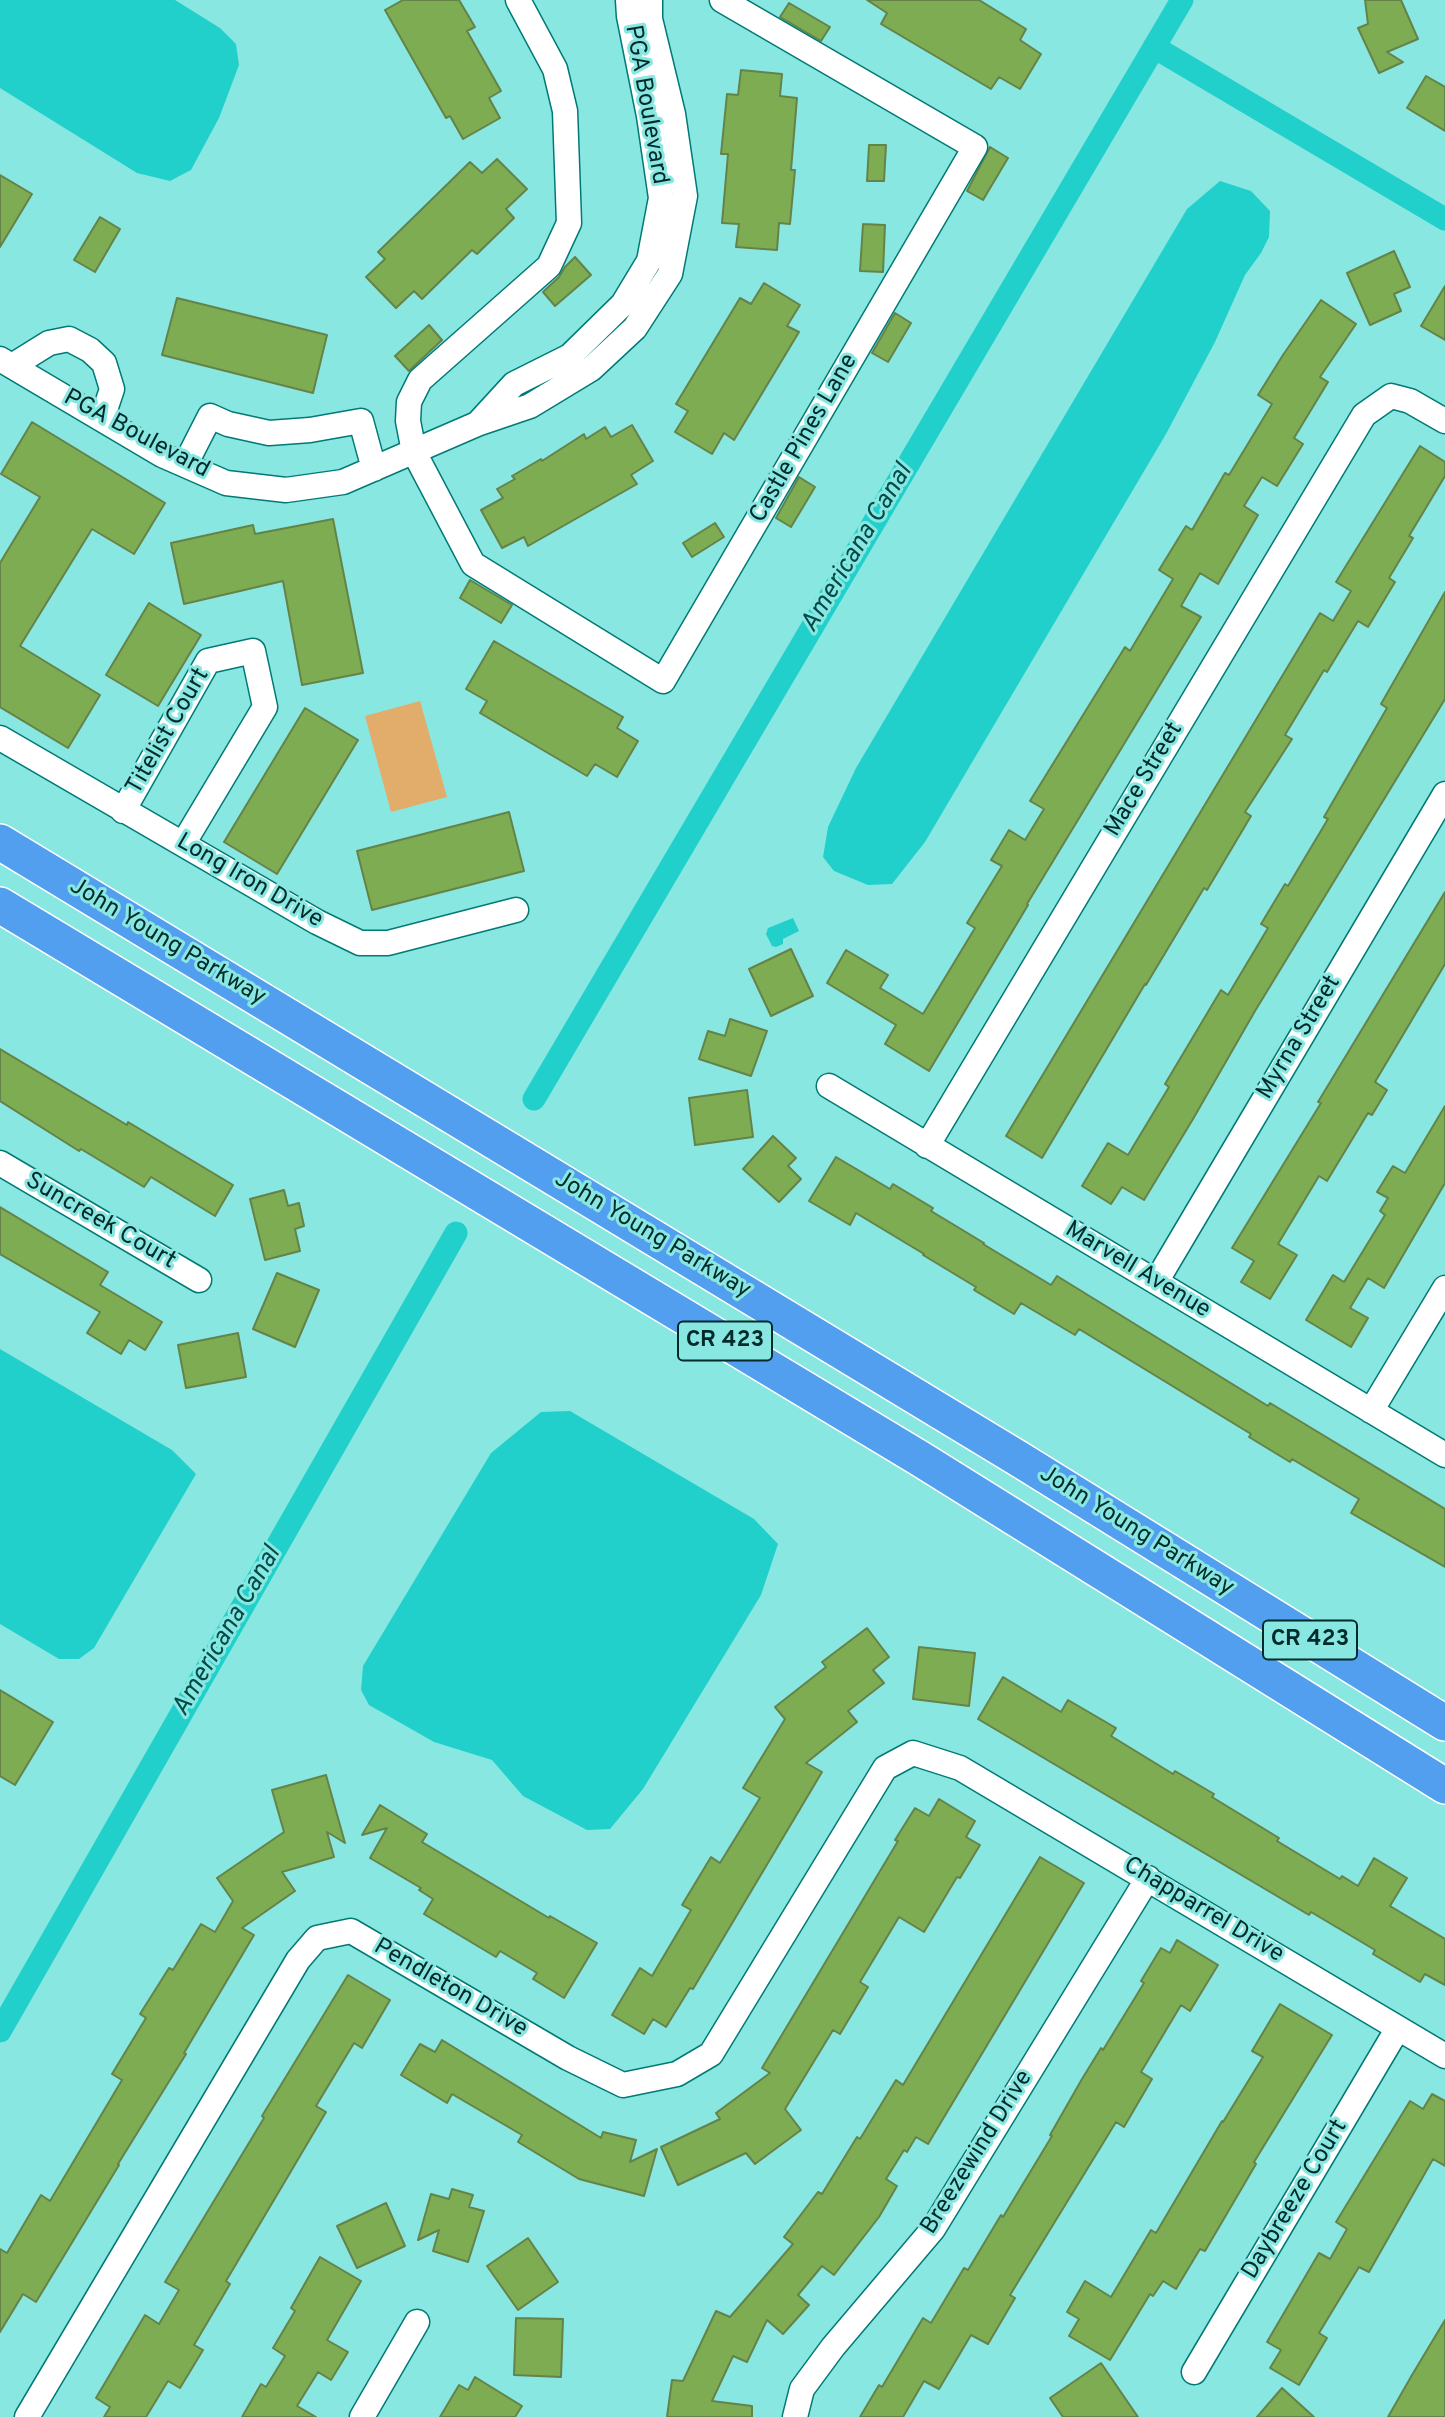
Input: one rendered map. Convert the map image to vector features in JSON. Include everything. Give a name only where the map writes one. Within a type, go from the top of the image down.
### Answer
[{"type":"highway","name":"John Young Parkway","points":[[0,842],[1019,1459],[1445,1723]]},
{"type":"highway","name":"CR 423","points":[[0,905],[919,1458],[1445,1786]]},
{"type":"highway","points":[[919,1458],[934,1451],[956,1448],[1019,1459]]},
{"type":"street","points":[[414,452],[408,421],[409,402],[420,380],[549,266],[569,223],[565,111],[555,69],[518,0]]},
{"type":"street","name":"PGA Boulevard","points":[[477,424],[514,384],[570,356],[623,304],[649,261],[661,198],[628,0]]},
{"type":"street","name":"PGA Boulevard","points":[[6,362],[162,455],[226,483],[286,490],[342,482],[477,424],[530,406],[591,369],[635,328],[670,274],[685,196],[673,114],[650,19],[650,0]]},
{"type":"street","name":"Castle Pines Lane","points":[[414,452],[473,564],[663,681],[975,147],[722,0]]},
{"type":"street","points":[[6,362],[49,342],[69,339],[90,350],[104,363],[112,389],[102,419]]},
{"type":"street","name":"Mace Street","points":[[927,1146],[1364,415],[1391,396],[1410,401],[1445,421]]},
{"type":"street","points":[[185,465],[210,416],[228,424],[269,433],[310,430],[361,421],[374,469]]},
{"type":"street","name":"Titelist Court","points":[[123,811],[208,661],[253,651],[265,707],[183,844]]},
{"type":"street","name":"Long Iron Drive","points":[[0,738],[317,922],[360,943],[388,943],[516,910]]},
{"type":"street","name":"Myrna Street","points":[[1156,1282],[1445,794]]},
{"type":"street","name":"Marvell Avenue","points":[[829,1086],[1445,1455]]},
{"type":"street","name":"Suncreek Court","points":[[0,1163],[199,1280]]},
{"type":"street","points":[[1371,1411],[1445,1288]]},
{"type":"street","name":"Pendleton Drive","points":[[27,2417],[298,1960],[317,1938],[351,1931],[568,2058],[623,2085],[677,2074],[711,2054],[885,1768],[913,1753],[960,1768]]},
{"type":"street","name":"Chapparrel Drive","points":[[960,1768],[1445,2056]]},
{"type":"street","name":"Breezewind Drive","points":[[795,2417],[802,2389],[833,2347],[933,2229],[1148,1878]]},
{"type":"street","name":"Daybreeze Court","points":[[1194,2372],[1398,2028]]},
{"type":"street","points":[[362,2417],[417,2322]]},
{"type":"shaded area","points":[[420,701],[447,797],[391,812],[365,716]]},
{"type":"water","points":[[0,0],[175,0],[220,28],[236,44],[239,65],[219,118],[191,170],[170,181],[137,173],[0,88]]},
{"type":"water","points":[[1220,181],[1251,191],[1270,211],[1269,237],[1245,275],[1215,342],[1166,434],[925,842],[892,884],[868,885],[834,871],[823,857],[828,827],[856,768],[1187,209]]},
{"type":"water","points":[[793,918],[799,931],[783,939],[783,944],[772,946],[766,934],[768,928]]},
{"type":"water","points":[[0,1349],[172,1450],[196,1474],[94,1648],[79,1659],[59,1659],[0,1624]]},
{"type":"water","points":[[570,1411],[754,1519],[778,1544],[761,1595],[643,1789],[610,1829],[587,1830],[523,1796],[492,1760],[434,1742],[369,1705],[361,1690],[363,1666],[491,1453],[541,1412]]},
{"type":"building","points":[[403,0],[459,0],[475,27],[467,31],[501,91],[489,98],[500,118],[463,139],[450,116],[446,118],[385,10]]},
{"type":"building","points":[[867,0],[979,0],[1026,29],[1020,40],[1041,54],[1020,89],[999,77],[991,89],[881,24],[887,13]]},
{"type":"building","points":[[1365,0],[1401,0],[1418,39],[1387,52],[1403,62],[1379,73],[1358,28],[1368,24]]},
{"type":"building","points":[[789,3],[830,27],[821,41],[780,17]]},
{"type":"building","points":[[741,70],[782,74],[780,96],[797,98],[790,224],[779,223],[777,250],[736,247],[739,224],[722,223],[728,154],[721,154],[727,94],[738,95]]},
{"type":"building","points":[[1426,76],[1445,87],[1445,131],[1407,108]]},
{"type":"building","points":[[869,145],[886,145],[884,181],[867,181]]},
{"type":"building","points":[[990,147],[1008,158],[983,200],[967,191]]},
{"type":"building","points":[[497,159],[527,189],[506,209],[514,218],[477,254],[472,250],[422,299],[414,291],[396,308],[366,277],[385,259],[378,252],[470,162],[482,173]]},
{"type":"building","points":[[0,175],[32,194],[0,247]]},
{"type":"building","points":[[100,217],[120,229],[95,272],[74,260]]},
{"type":"building","points":[[863,224],[885,225],[883,272],[860,271]]},
{"type":"building","points":[[1394,251],[1410,287],[1394,294],[1401,311],[1370,325],[1347,273]]},
{"type":"building","points":[[575,257],[591,275],[555,306],[543,292]]},
{"type":"building","points":[[764,283],[800,305],[787,326],[799,332],[734,440],[724,433],[712,454],[675,432],[688,411],[676,404],[740,298],[751,304]]},
{"type":"building","points":[[1445,286],[1445,340],[1421,326]]},
{"type":"building","points":[[177,298],[327,335],[313,393],[162,355]]},
{"type":"building","points":[[1321,300],[1356,324],[1320,377],[1328,382],[1294,438],[1303,444],[1277,486],[1262,477],[1244,506],[1258,515],[1218,584],[1200,573],[1181,606],[1201,617],[929,1071],[885,1044],[896,1025],[827,983],[846,950],[888,975],[880,988],[923,1014],[975,928],[967,923],[1002,866],[991,860],[1009,830],[1025,840],[1044,809],[1030,801],[1125,647],[1130,651],[1173,579],[1159,570],[1186,526],[1192,530],[1225,473],[1229,475],[1272,404],[1258,395]]},
{"type":"building","points":[[895,313],[911,323],[888,362],[872,353]]},
{"type":"building","points":[[429,325],[442,340],[409,371],[395,356]]},
{"type":"building","points":[[32,422],[165,503],[134,554],[92,529],[20,646],[100,695],[68,748],[0,707],[0,563],[40,497],[1,474]]},
{"type":"building","points":[[632,425],[653,461],[631,475],[637,484],[528,546],[524,537],[502,548],[481,510],[503,498],[497,489],[515,479],[512,476],[541,459],[542,461],[584,434],[586,439],[605,427],[611,437]]},
{"type":"building","points":[[1420,446],[1445,462],[1445,476],[1409,536],[1413,538],[1389,578],[1395,582],[1368,627],[1358,621],[1327,672],[1324,670],[1285,735],[1292,739],[1245,812],[1251,816],[1207,890],[1204,888],[1145,984],[1042,1158],[1006,1136],[1320,613],[1333,621],[1351,591],[1336,582]]},
{"type":"building","points":[[799,477],[815,487],[791,527],[776,518]]},
{"type":"building","points":[[333,519],[363,673],[302,685],[283,581],[184,604],[171,543],[253,525],[255,534]]},
{"type":"building","points":[[715,523],[724,537],[692,557],[683,543]]},
{"type":"building","points":[[470,580],[512,605],[501,623],[460,598]]},
{"type":"building","points":[[1445,592],[1445,699],[1255,1011],[1144,1200],[1122,1187],[1111,1204],[1082,1186],[1108,1143],[1128,1155],[1169,1087],[1165,1084],[1221,990],[1228,995],[1268,928],[1261,924],[1285,884],[1288,886],[1328,819],[1324,817],[1387,708],[1381,704]]},
{"type":"building","points":[[149,603],[201,635],[158,706],[106,675]]},
{"type":"building","points":[[494,641],[623,717],[617,728],[638,741],[617,777],[595,764],[587,776],[480,713],[487,701],[466,689]]},
{"type":"building","points":[[305,708],[358,740],[277,874],[224,842]]},
{"type":"building","points":[[509,812],[524,871],[372,910],[357,851]]},
{"type":"building","points":[[1445,892],[1445,964],[1375,1082],[1387,1090],[1372,1115],[1368,1113],[1327,1181],[1319,1176],[1278,1244],[1297,1255],[1270,1299],[1241,1282],[1254,1261],[1232,1248]]},
{"type":"building","points":[[791,949],[813,996],[771,1016],[749,969]]},
{"type":"building","points":[[730,1019],[767,1031],[751,1076],[699,1059],[708,1031],[725,1036]]},
{"type":"building","points":[[0,1049],[233,1185],[215,1216],[151,1177],[144,1187],[81,1149],[79,1151],[0,1101]]},
{"type":"building","points":[[747,1090],[753,1137],[695,1145],[689,1098]]},
{"type":"building","points":[[1445,1106],[1445,1183],[1384,1288],[1368,1278],[1350,1308],[1368,1318],[1351,1347],[1306,1320],[1333,1275],[1344,1282],[1385,1215],[1380,1211],[1388,1198],[1377,1192],[1393,1166],[1405,1173]]},
{"type":"building","points":[[773,1136],[796,1158],[788,1166],[801,1179],[779,1202],[743,1169]]},
{"type":"building","points":[[836,1157],[890,1189],[893,1184],[933,1208],[931,1211],[1051,1285],[1057,1276],[1268,1406],[1270,1403],[1445,1509],[1445,1567],[1351,1513],[1359,1499],[1292,1459],[1290,1462],[1249,1437],[1251,1434],[1079,1329],[1075,1335],[1021,1303],[1014,1314],[974,1290],[976,1287],[856,1213],[850,1225],[809,1201]]},
{"type":"building","points":[[284,1190],[288,1206],[299,1203],[304,1226],[295,1229],[300,1251],[265,1260],[250,1199]]},
{"type":"building","points":[[0,1207],[108,1272],[100,1285],[162,1322],[145,1350],[129,1340],[121,1354],[87,1333],[100,1312],[0,1254]]},
{"type":"building","points":[[277,1273],[319,1290],[295,1347],[253,1329]]},
{"type":"building","points":[[238,1333],[246,1377],[186,1388],[178,1345]]},
{"type":"building","points":[[867,1628],[889,1657],[873,1670],[884,1683],[848,1711],[857,1722],[806,1763],[822,1772],[693,1989],[690,1988],[666,2027],[653,2019],[644,2034],[612,2015],[640,1968],[652,1976],[691,1910],[682,1905],[711,1857],[720,1863],[760,1798],[743,1788],[785,1719],[775,1707],[826,1667],[822,1662]]},
{"type":"building","points":[[919,1647],[975,1653],[969,1706],[913,1699]]},
{"type":"building","points":[[1003,1677],[1061,1712],[1068,1700],[1116,1728],[1111,1736],[1173,1774],[1175,1771],[1214,1794],[1212,1797],[1279,1838],[1277,1841],[1340,1879],[1342,1876],[1358,1886],[1374,1858],[1407,1878],[1390,1906],[1445,1939],[1445,1985],[1425,1974],[1420,1982],[1373,1954],[1375,1950],[1311,1912],[1309,1915],[978,1719]]},
{"type":"building","points":[[0,1690],[53,1722],[15,1785],[0,1776]]},
{"type":"building","points":[[326,1775],[345,1843],[327,1832],[334,1857],[282,1872],[295,1891],[242,1928],[254,1935],[184,2053],[186,2054],[36,2302],[23,2294],[0,2332],[0,2249],[7,2253],[41,2195],[50,2201],[122,2080],[112,2074],[146,2018],[140,2014],[169,1968],[173,1970],[201,1924],[215,1932],[233,1901],[217,1878],[284,1832],[272,1790]]},
{"type":"building","points":[[939,1799],[975,1821],[966,1837],[980,1845],[924,1932],[899,1917],[860,1982],[868,1987],[840,2034],[833,2030],[785,2109],[801,2130],[755,2164],[746,2153],[678,2185],[661,2147],[720,2119],[716,2113],[770,2073],[762,2068],[898,1841],[895,1840],[915,1808],[929,1816]]},
{"type":"building","points":[[380,1805],[427,1834],[422,1842],[549,1918],[550,1916],[597,1943],[564,1998],[533,1979],[537,1973],[500,1951],[496,1957],[424,1914],[433,1899],[419,1890],[421,1888],[370,1858],[387,1828],[362,1835]]},
{"type":"building","points":[[1040,1857],[1084,1883],[928,2144],[916,2137],[907,2152],[904,2150],[886,2179],[897,2186],[879,2217],[834,2275],[822,2266],[798,2295],[809,2305],[783,2334],[767,2320],[747,2362],[733,2356],[712,2401],[752,2406],[752,2417],[667,2417],[672,2380],[683,2381],[716,2311],[730,2317],[793,2244],[784,2237],[818,2192],[822,2194],[896,2080],[903,2085]]},
{"type":"building","points":[[1177,1940],[1218,1965],[1190,2011],[1181,2005],[1141,2072],[1152,2079],[1124,2127],[1116,2122],[1010,2295],[1015,2298],[988,2344],[971,2335],[939,2389],[924,2381],[903,2417],[860,2417],[879,2385],[882,2387],[923,2318],[931,2323],[964,2268],[968,2270],[1001,2215],[1003,2217],[1052,2136],[1050,2135],[1082,2079],[1144,1983],[1141,1981],[1161,1948],[1170,1953]]},
{"type":"building","points":[[348,1975],[390,2000],[362,2048],[354,2043],[316,2106],[326,2112],[226,2281],[230,2284],[194,2345],[203,2350],[180,2388],[168,2381],[146,2417],[104,2417],[110,2407],[96,2398],[145,2315],[159,2324],[179,2290],[165,2282]]},
{"type":"building","points":[[1280,2004],[1332,2035],[1254,2162],[1256,2164],[1205,2251],[1200,2249],[1176,2289],[1163,2281],[1153,2296],[1150,2294],[1110,2360],[1069,2336],[1079,2319],[1067,2312],[1085,2281],[1111,2297],[1151,2230],[1156,2233],[1263,2057],[1252,2051]]},
{"type":"building","points":[[442,2040],[601,2138],[603,2132],[636,2140],[630,2162],[657,2149],[644,2196],[579,2179],[518,2142],[522,2135],[452,2094],[447,2103],[401,2075],[420,2044],[435,2052]]},
{"type":"building","points":[[1432,2094],[1445,2101],[1445,2166],[1433,2159],[1369,2272],[1359,2267],[1319,2333],[1327,2338],[1299,2385],[1270,2368],[1281,2350],[1267,2342],[1319,2253],[1330,2259],[1347,2229],[1336,2222],[1410,2101],[1423,2109]]},
{"type":"building","points":[[452,2189],[473,2195],[469,2207],[484,2211],[468,2262],[433,2251],[439,2230],[418,2240],[431,2194],[449,2199]]},
{"type":"building","points":[[386,2203],[405,2246],[357,2268],[337,2226]]},
{"type":"building","points":[[528,2238],[558,2282],[518,2310],[487,2266]]},
{"type":"building","points":[[320,2257],[361,2281],[327,2340],[348,2352],[331,2380],[318,2372],[297,2406],[316,2417],[242,2417],[261,2384],[266,2387],[285,2356],[273,2348],[295,2311],[291,2308]]},
{"type":"building","points":[[516,2318],[563,2319],[561,2377],[514,2375]]},
{"type":"building","points":[[1445,2320],[1445,2417],[1388,2417],[1412,2375]]},
{"type":"building","points":[[1101,2363],[1138,2417],[1063,2417],[1050,2398]]},
{"type":"building","points":[[475,2377],[522,2406],[515,2417],[440,2417],[459,2385],[468,2390]]},
{"type":"building","points":[[1282,2388],[1314,2417],[1257,2417]]},
{"type":"waterway","name":"Americana Canal","points":[[534,1099],[1182,0]]},
{"type":"waterway","points":[[1154,47],[1445,219]]},
{"type":"waterway","name":"Americana Canal","points":[[0,2031],[456,1233]]}]
